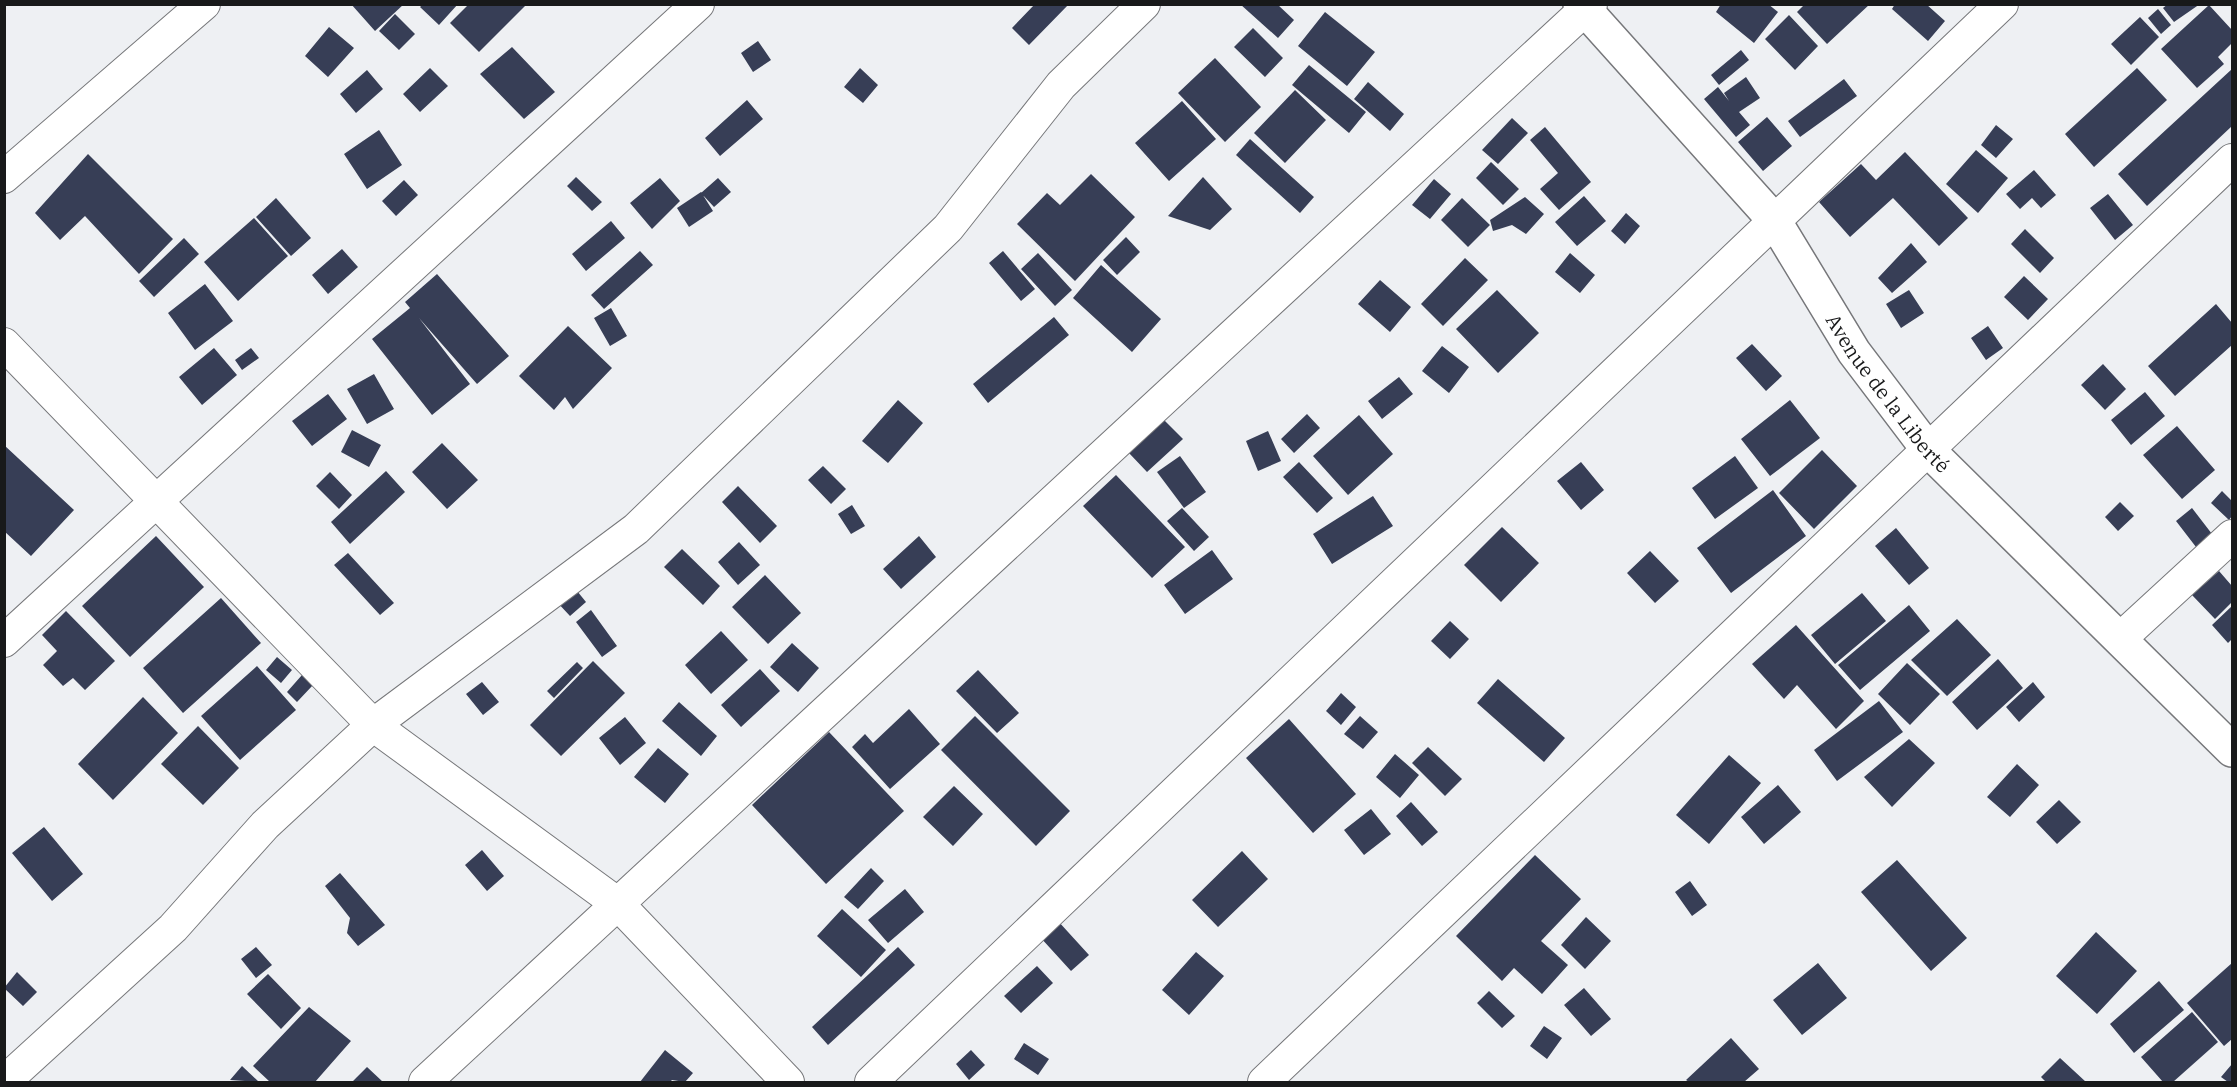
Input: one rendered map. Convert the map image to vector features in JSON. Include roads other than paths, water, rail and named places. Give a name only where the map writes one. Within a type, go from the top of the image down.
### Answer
[{"type":"street","points":[[4,177],[204,4]]},
{"type":"street","points":[[4,641],[698,4]]},
{"type":"street","points":[[4,1082],[173,928],[265,825],[373,725],[636,529],[948,228],[1061,85],[1144,4]]},
{"type":"street","points":[[871,1083],[2002,4]]},
{"type":"street","points":[[424,1083],[1586,6]]},
{"type":"street","name":"Avenue de la Liberté","points":[[1586,6],[1774,220],[1854,352],[1929,451],[2121,638],[2229,739]]},
{"type":"street","points":[[1264,1083],[2232,160]]},
{"type":"street","points":[[4,344],[373,725],[618,904],[788,1083]]},
{"type":"street","points":[[2121,638],[2232,536]]}]
